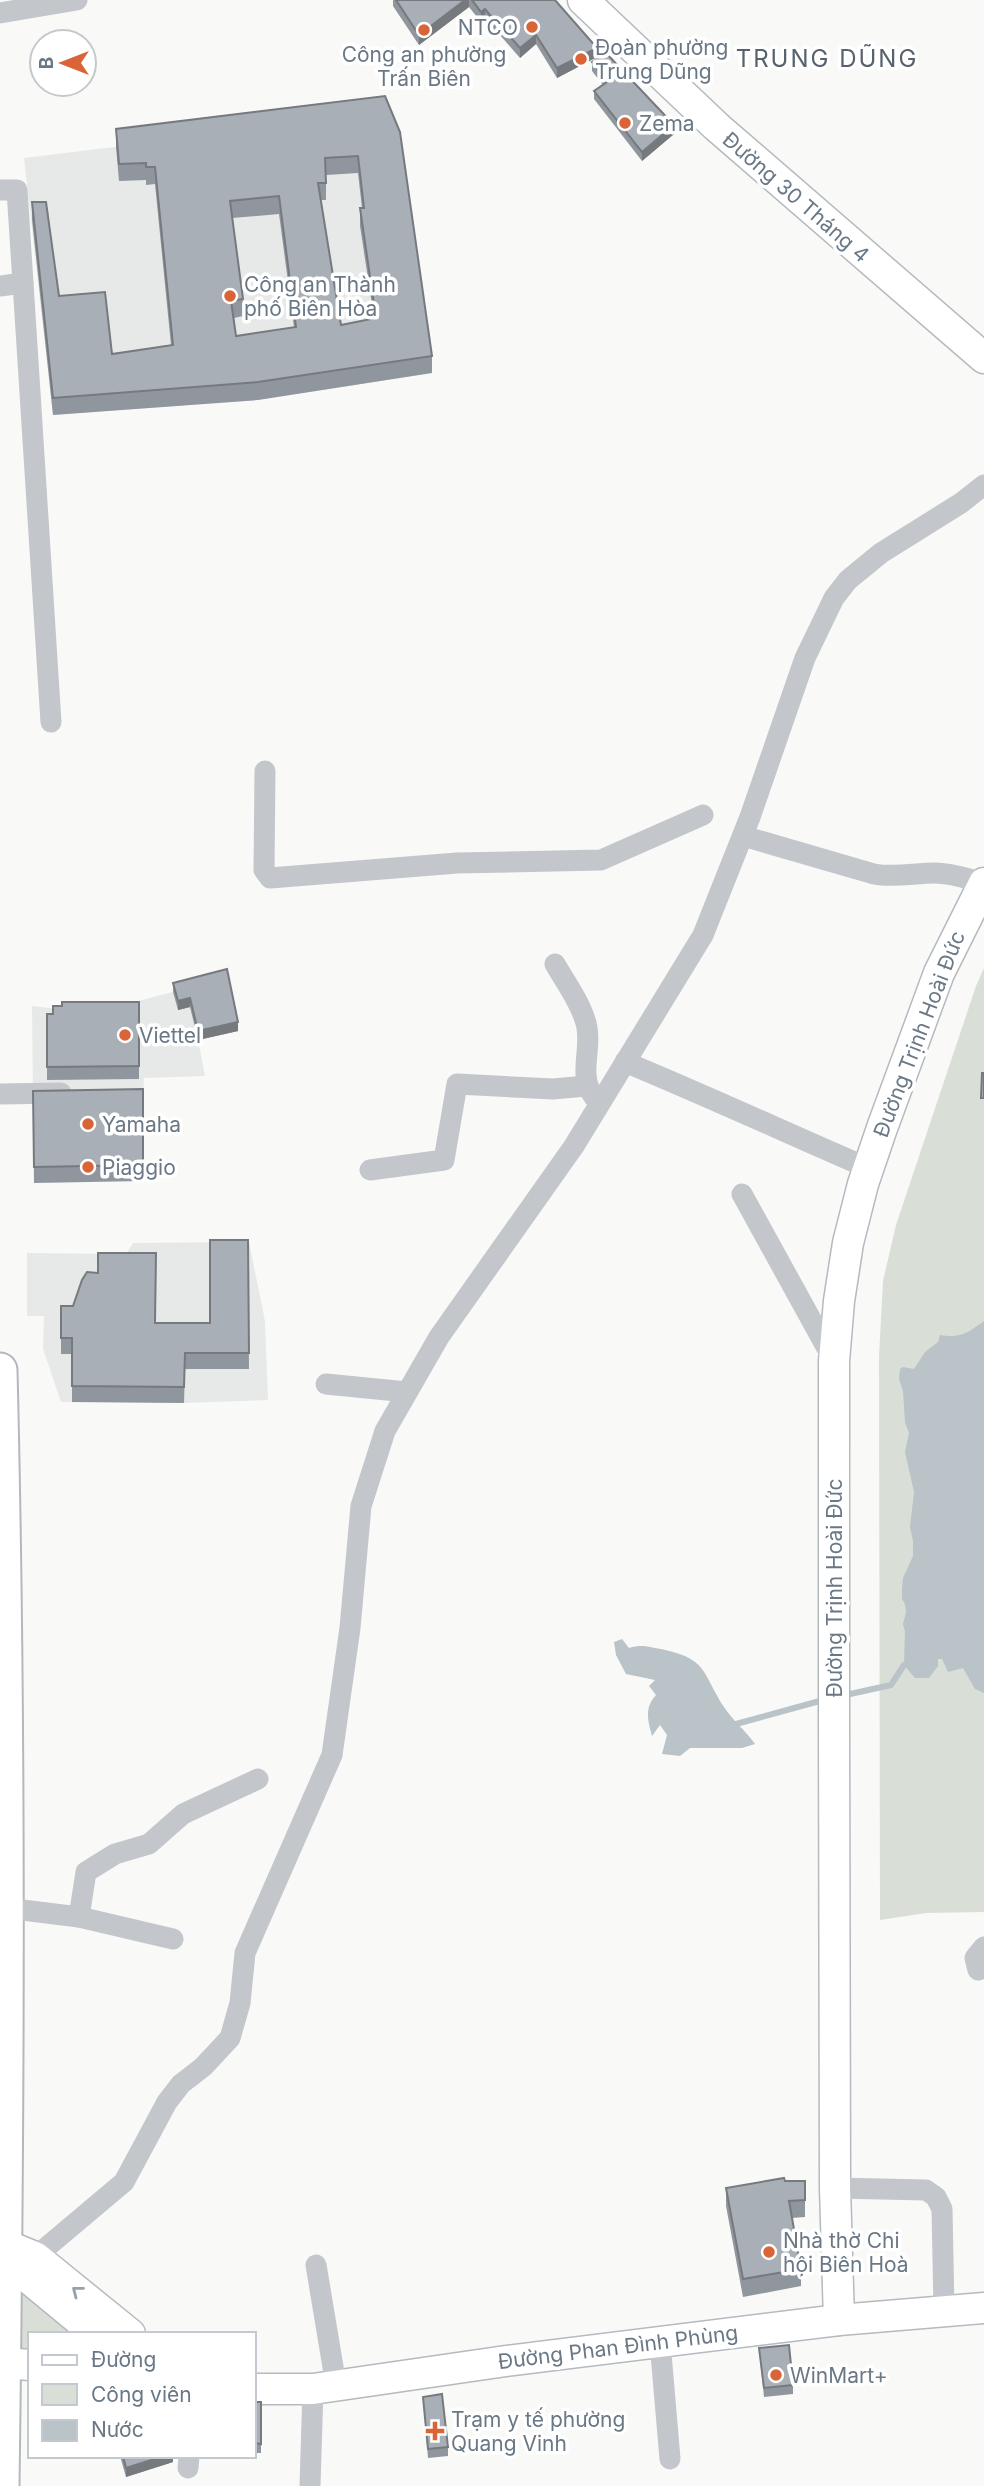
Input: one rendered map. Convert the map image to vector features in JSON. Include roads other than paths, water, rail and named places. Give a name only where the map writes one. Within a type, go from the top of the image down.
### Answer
[{"type":"main road","name":"Đường 30 Tháng 4","points":[[583,0],[698,110],[984,358]]},
{"type":"main road","name":"Đường Trịnh Hoài Đức","points":[[839,2320],[835,2188],[834,1361],[839,1301],[848,1243],[868,1168],[939,973],[984,883]]},
{"type":"main road","points":[[0,1370],[4,1539],[6,1908],[17,2364],[1,2438],[2,2486]]},
{"type":"main road","points":[[13,2249],[21,2272],[94,2332]]},
{"type":"main road","points":[[13,2249],[127,2332]]},
{"type":"main road","name":"Đường Phan Đình Phùng","points":[[256,2389],[325,2387],[839,2320],[984,2308]]},
{"type":"street","points":[[0,13],[77,0]]},
{"type":"street","points":[[0,190],[17,190],[51,722]]},
{"type":"street","points":[[0,285],[23,283]]},
{"type":"street","points":[[13,2249],[124,2182],[167,2102],[181,2084],[230,2038],[240,2003],[245,1953],[332,1755],[350,1628],[360,1506],[385,1431],[439,1337],[574,1146],[703,935],[743,836],[805,658],[834,598],[848,580],[881,553],[961,503],[984,485]]},
{"type":"street","points":[[265,771],[264,870],[270,878],[457,863],[609,859],[703,815]]},
{"type":"street","points":[[743,836],[889,877],[936,873],[984,883]]},
{"type":"street","points":[[555,964],[577,1001],[586,1023],[589,1049],[585,1072],[586,1086],[599,1104]]},
{"type":"street","points":[[625,1062],[868,1168]]},
{"type":"street","points":[[370,1170],[444,1160],[457,1084],[554,1089],[586,1086]]},
{"type":"street","points":[[0,1094],[78,1093]]},
{"type":"street","points":[[742,1194],[834,1361]]},
{"type":"street","points":[[326,1384],[407,1392]]},
{"type":"street","points":[[79,1917],[86,1872],[115,1854],[149,1844],[183,1814],[258,1779]]},
{"type":"street","points":[[6,1908],[79,1917],[173,1939]]},
{"type":"street","points":[[978,1970],[975,1958],[984,1947]]},
{"type":"street","points":[[835,2188],[926,2190],[936,2197],[942,2209],[944,2311]]},
{"type":"street","points":[[310,2486],[325,2387],[316,2265]]},
{"type":"street","points":[[660,2342],[670,2459]]},
{"type":"water","points":[[984,1321],[984,1693],[975,1689],[963,1668],[948,1672],[942,1659],[938,1659],[938,1666],[929,1678],[915,1678],[904,1665],[903,1624],[906,1612],[902,1589],[903,1578],[913,1556],[910,1527],[914,1492],[905,1452],[909,1433],[899,1379],[900,1369],[914,1369],[925,1352],[938,1342],[940,1335],[964,1334]]},
{"type":"water","points":[[622,1639],[629,1648],[641,1646],[661,1649],[696,1662],[728,1712],[755,1744],[742,1748],[690,1748],[680,1756],[662,1754],[667,1735],[660,1725],[652,1736],[648,1719],[648,1709],[656,1695],[649,1686],[655,1680],[626,1674],[616,1655],[614,1642]]},
{"type":"waterway","points":[[841,1696],[891,1685],[904,1665]]},
{"type":"waterway","points":[[736,1724],[827,1699]]},
{"type":"place","name":"NTCO","points":[[532,27]]},
{"type":"place","name":"Công an phường Trấn Biên","points":[[424,30]]},
{"type":"place","name":"Đoàn phường Trung Dũng","points":[[581,59]]},
{"type":"place","name":"Zema","points":[[625,123]]},
{"type":"place","name":"Công an Thành phố Biên Hòa","points":[[230,296]]},
{"type":"place","name":"Viettel","points":[[125,1035]]},
{"type":"place","name":"Yamaha","points":[[88,1124]]},
{"type":"place","name":"Piaggio","points":[[88,1167]]},
{"type":"place","name":"Nhà thờ Chi hội Biên Hoà","points":[[769,2252]]},
{"type":"place","name":"WinMart+","points":[[776,2375]]},
{"type":"place","name":"Trạm y tế phường Quang Vinh","points":[[435,2431]]},
{"type":"district","name":"TRUNG DŨNG","points":[[827,58]]}]
